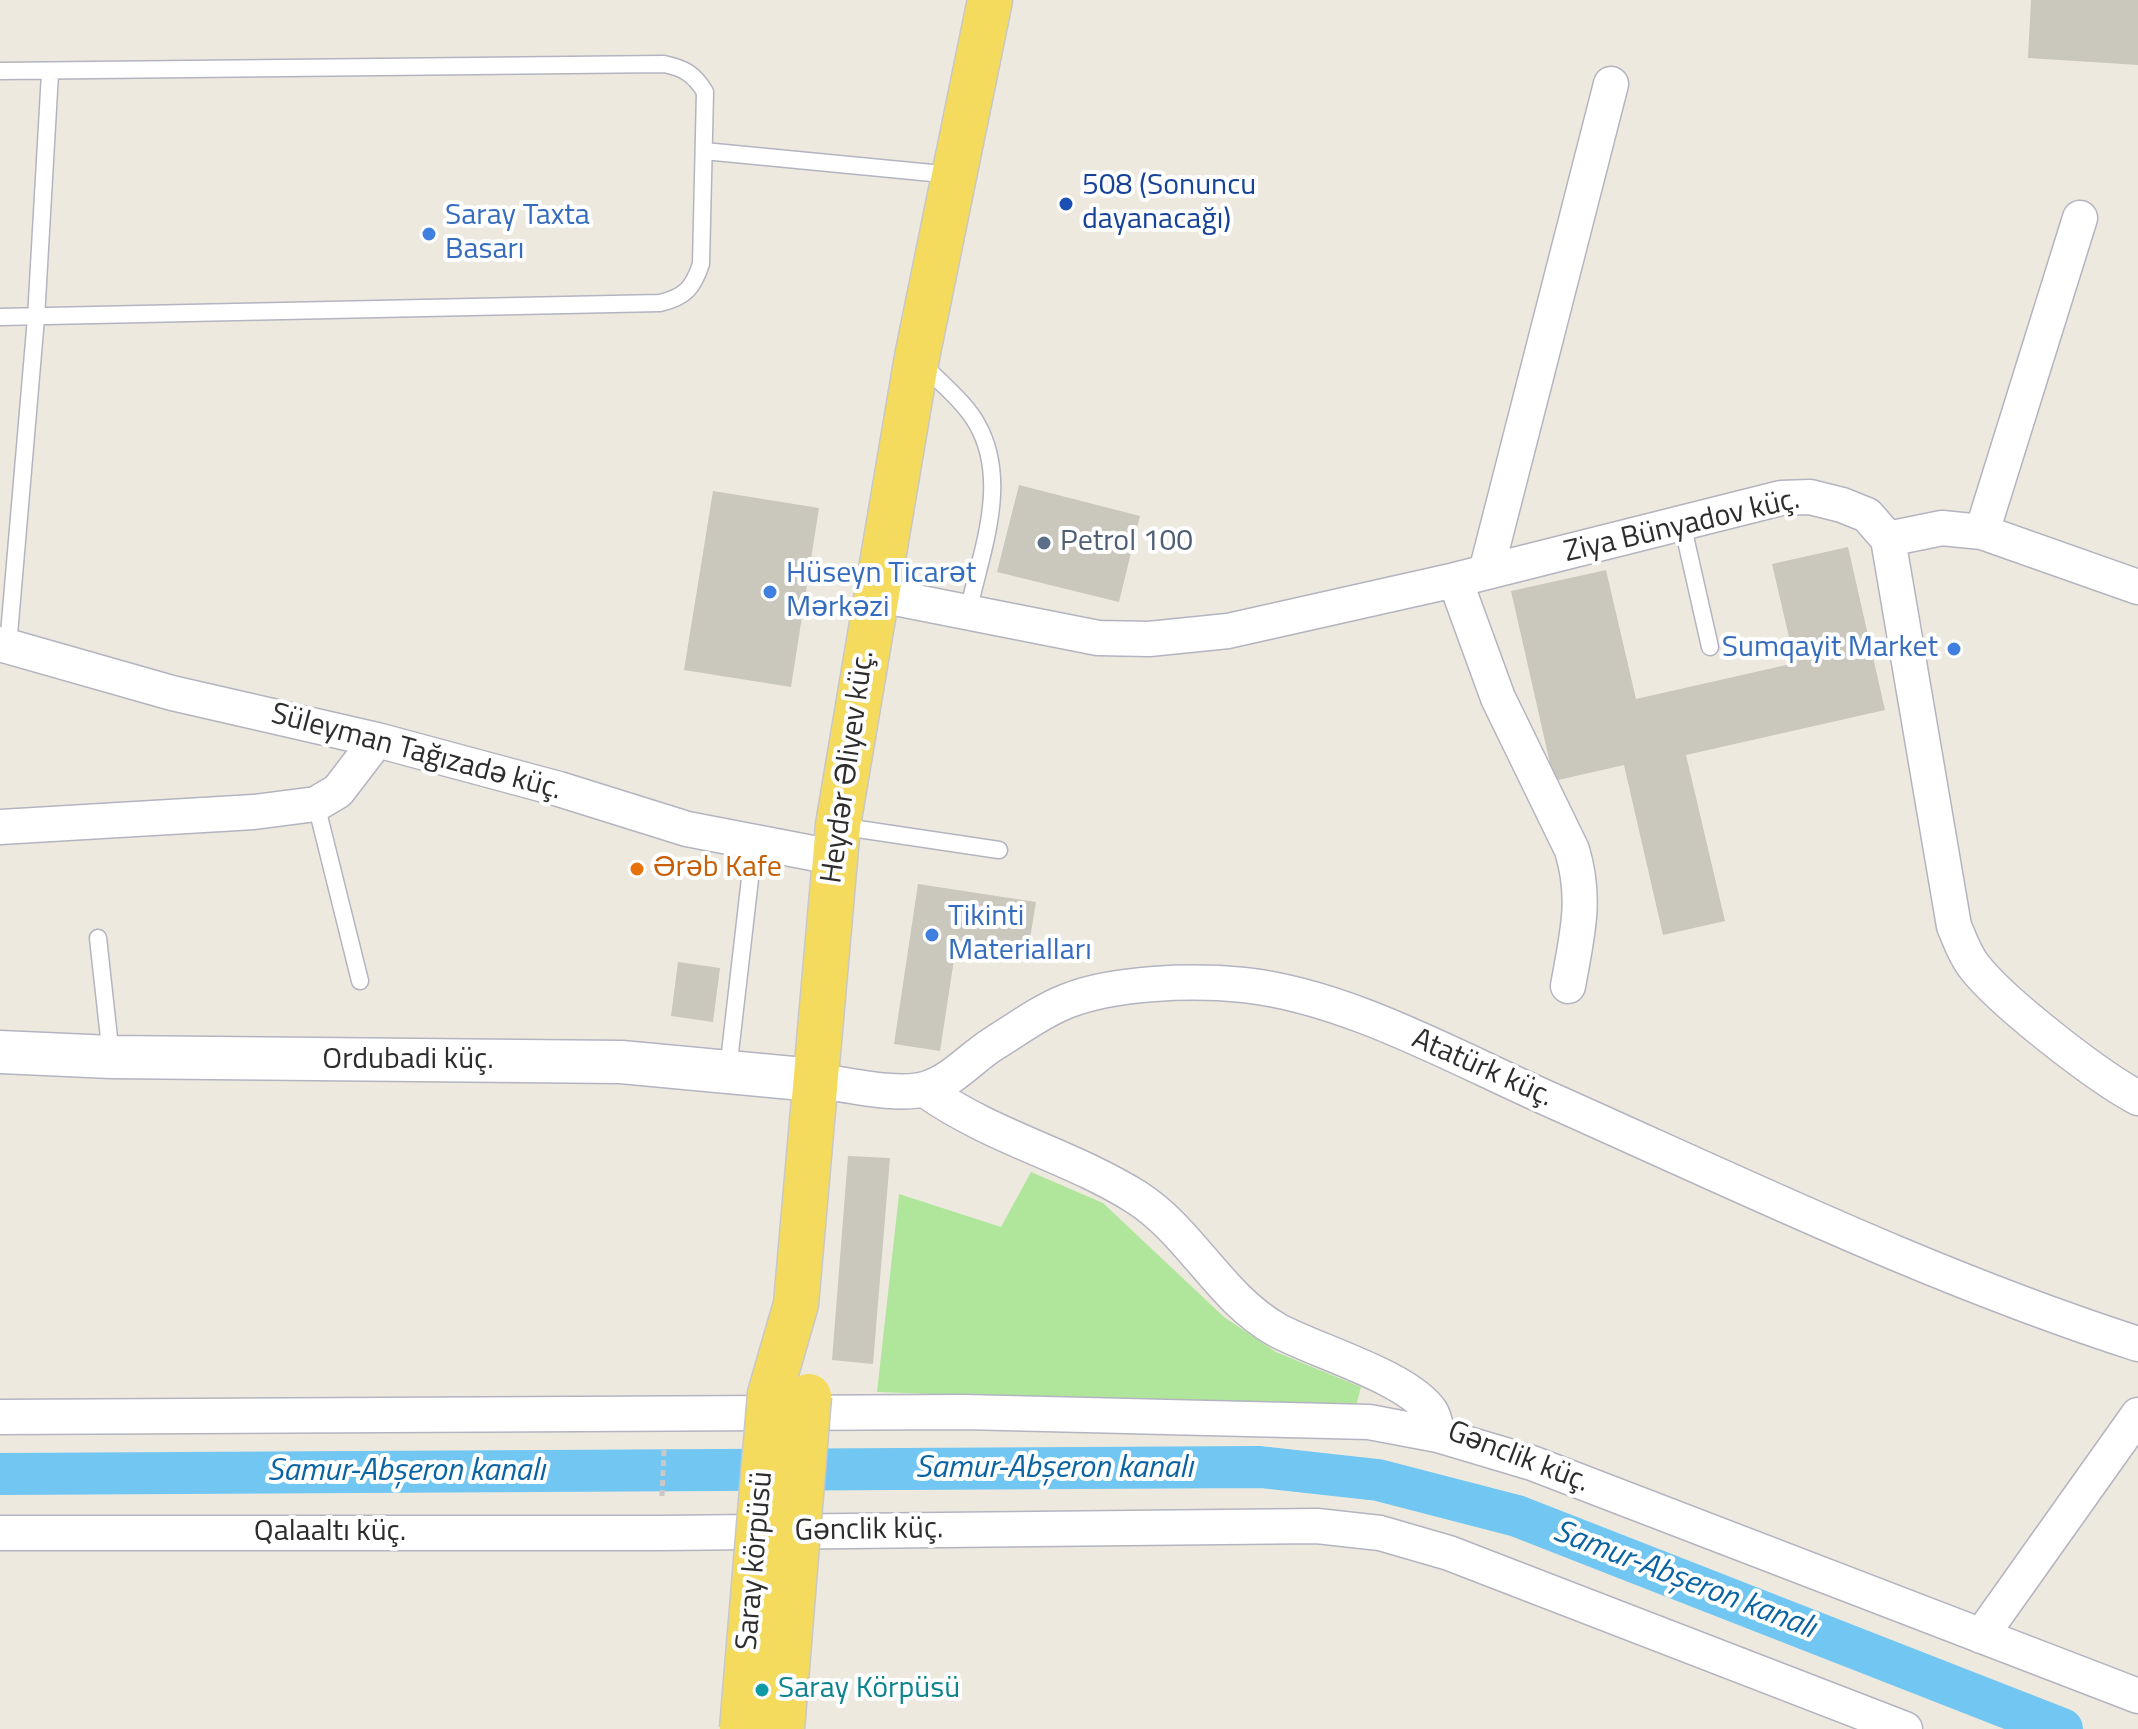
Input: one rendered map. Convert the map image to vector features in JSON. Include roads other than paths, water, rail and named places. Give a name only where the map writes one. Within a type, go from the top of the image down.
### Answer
[{"type":"main road","name":"Heydər Əliyev küç.","points":[[789,1395],[835,841],[917,357],[990,0]]},
{"type":"main road","name":"Saray körpüsü","points":[[742,1729],[789,1395]]},
{"type":"main road","name":"Saray körpüsü","points":[[782,1729],[789,1395]]},
{"type":"street","points":[[1568,986],[1582,908],[1581,882],[1572,850],[1479,654],[1470,576],[1611,84]]},
{"type":"street","points":[[1982,532],[2080,218]]},
{"type":"street","name":"Ziya Bünyadov küç.","points":[[875,594],[1085,636],[1149,639],[1228,631],[1470,576],[1781,498],[1810,497],[1867,515],[1888,539]]},
{"type":"street","points":[[2138,587],[1982,532],[1942,528],[1888,539],[1954,926],[1964,951],[1976,969],[2022,1011],[2117,1087],[2138,1098]]},
{"type":"street","name":"Süleyman Tağızadə küç.","points":[[4,645],[172,693],[377,740],[559,789],[629,813],[754,844],[835,841]]},
{"type":"street","points":[[0,827],[238,813],[316,804],[338,791],[377,740]]},
{"type":"street","name":"Atatürk küç.","points":[[925,1090],[1063,1002],[1094,992],[1143,986],[1222,985],[1277,989],[1390,1029],[1934,1270],[2047,1315],[2138,1344]]},
{"type":"street","name":"Ordubadi küç.","points":[[0,1052],[111,1057],[621,1062],[814,1080]]},
{"type":"street","points":[[814,1080],[925,1090]]},
{"type":"street","name":"Gənclik küç.","points":[[925,1090],[961,1115],[1137,1197],[1176,1232],[1232,1296],[1275,1329],[1410,1391],[1431,1412],[1438,1435],[1532,1463],[2138,1696]]},
{"type":"street","points":[[0,1417],[964,1412],[1369,1422],[1438,1435]]},
{"type":"street","points":[[1981,1636],[2138,1415]]},
{"type":"street","name":"Gənclik küç.","points":[[661,1533],[1317,1526],[1380,1533],[1449,1553],[1905,1729]]},
{"type":"street","name":"Qalaaltı küç.","points":[[0,1533],[661,1533]]},
{"type":"lane","points":[[0,71],[50,73],[664,64],[680,67],[696,77],[705,92],[701,264],[695,284],[681,298],[660,303],[0,317]]},
{"type":"lane","points":[[4,645],[36,318],[50,73]]},
{"type":"lane","points":[[704,151],[955,175]]},
{"type":"lane","points":[[917,357],[977,423],[993,464],[993,497],[968,612]]},
{"type":"lane","points":[[1682,523],[1710,647]]},
{"type":"lane","points":[[316,804],[360,981]]},
{"type":"lane","points":[[835,841],[999,850]]},
{"type":"lane","points":[[728,1070],[754,844]]},
{"type":"lane","points":[[98,938],[111,1057]]},
{"type":"waterway","name":"Samur-Abşeron kanalı","points":[[0,1474],[1260,1467],[1378,1480],[1517,1516],[2062,1729]]},
{"type":"place","name":"508 (Sonuncu dayanacağı)","points":[[1066,204]]},
{"type":"place","name":"Saray Taxta Basarı","points":[[429,234]]},
{"type":"place","name":"Petrol 100","points":[[1044,543]]},
{"type":"place","name":"Hüseyn Ticarət Mərkəzi","points":[[770,592]]},
{"type":"place","name":"Sumqayit Market","points":[[1954,649]]},
{"type":"place","name":"Ərəb Kafe","points":[[637,869]]},
{"type":"place","name":"Tikinti Materialları","points":[[932,935]]},
{"type":"place","name":"Saray Körpüsü","points":[[762,1690]]}]
